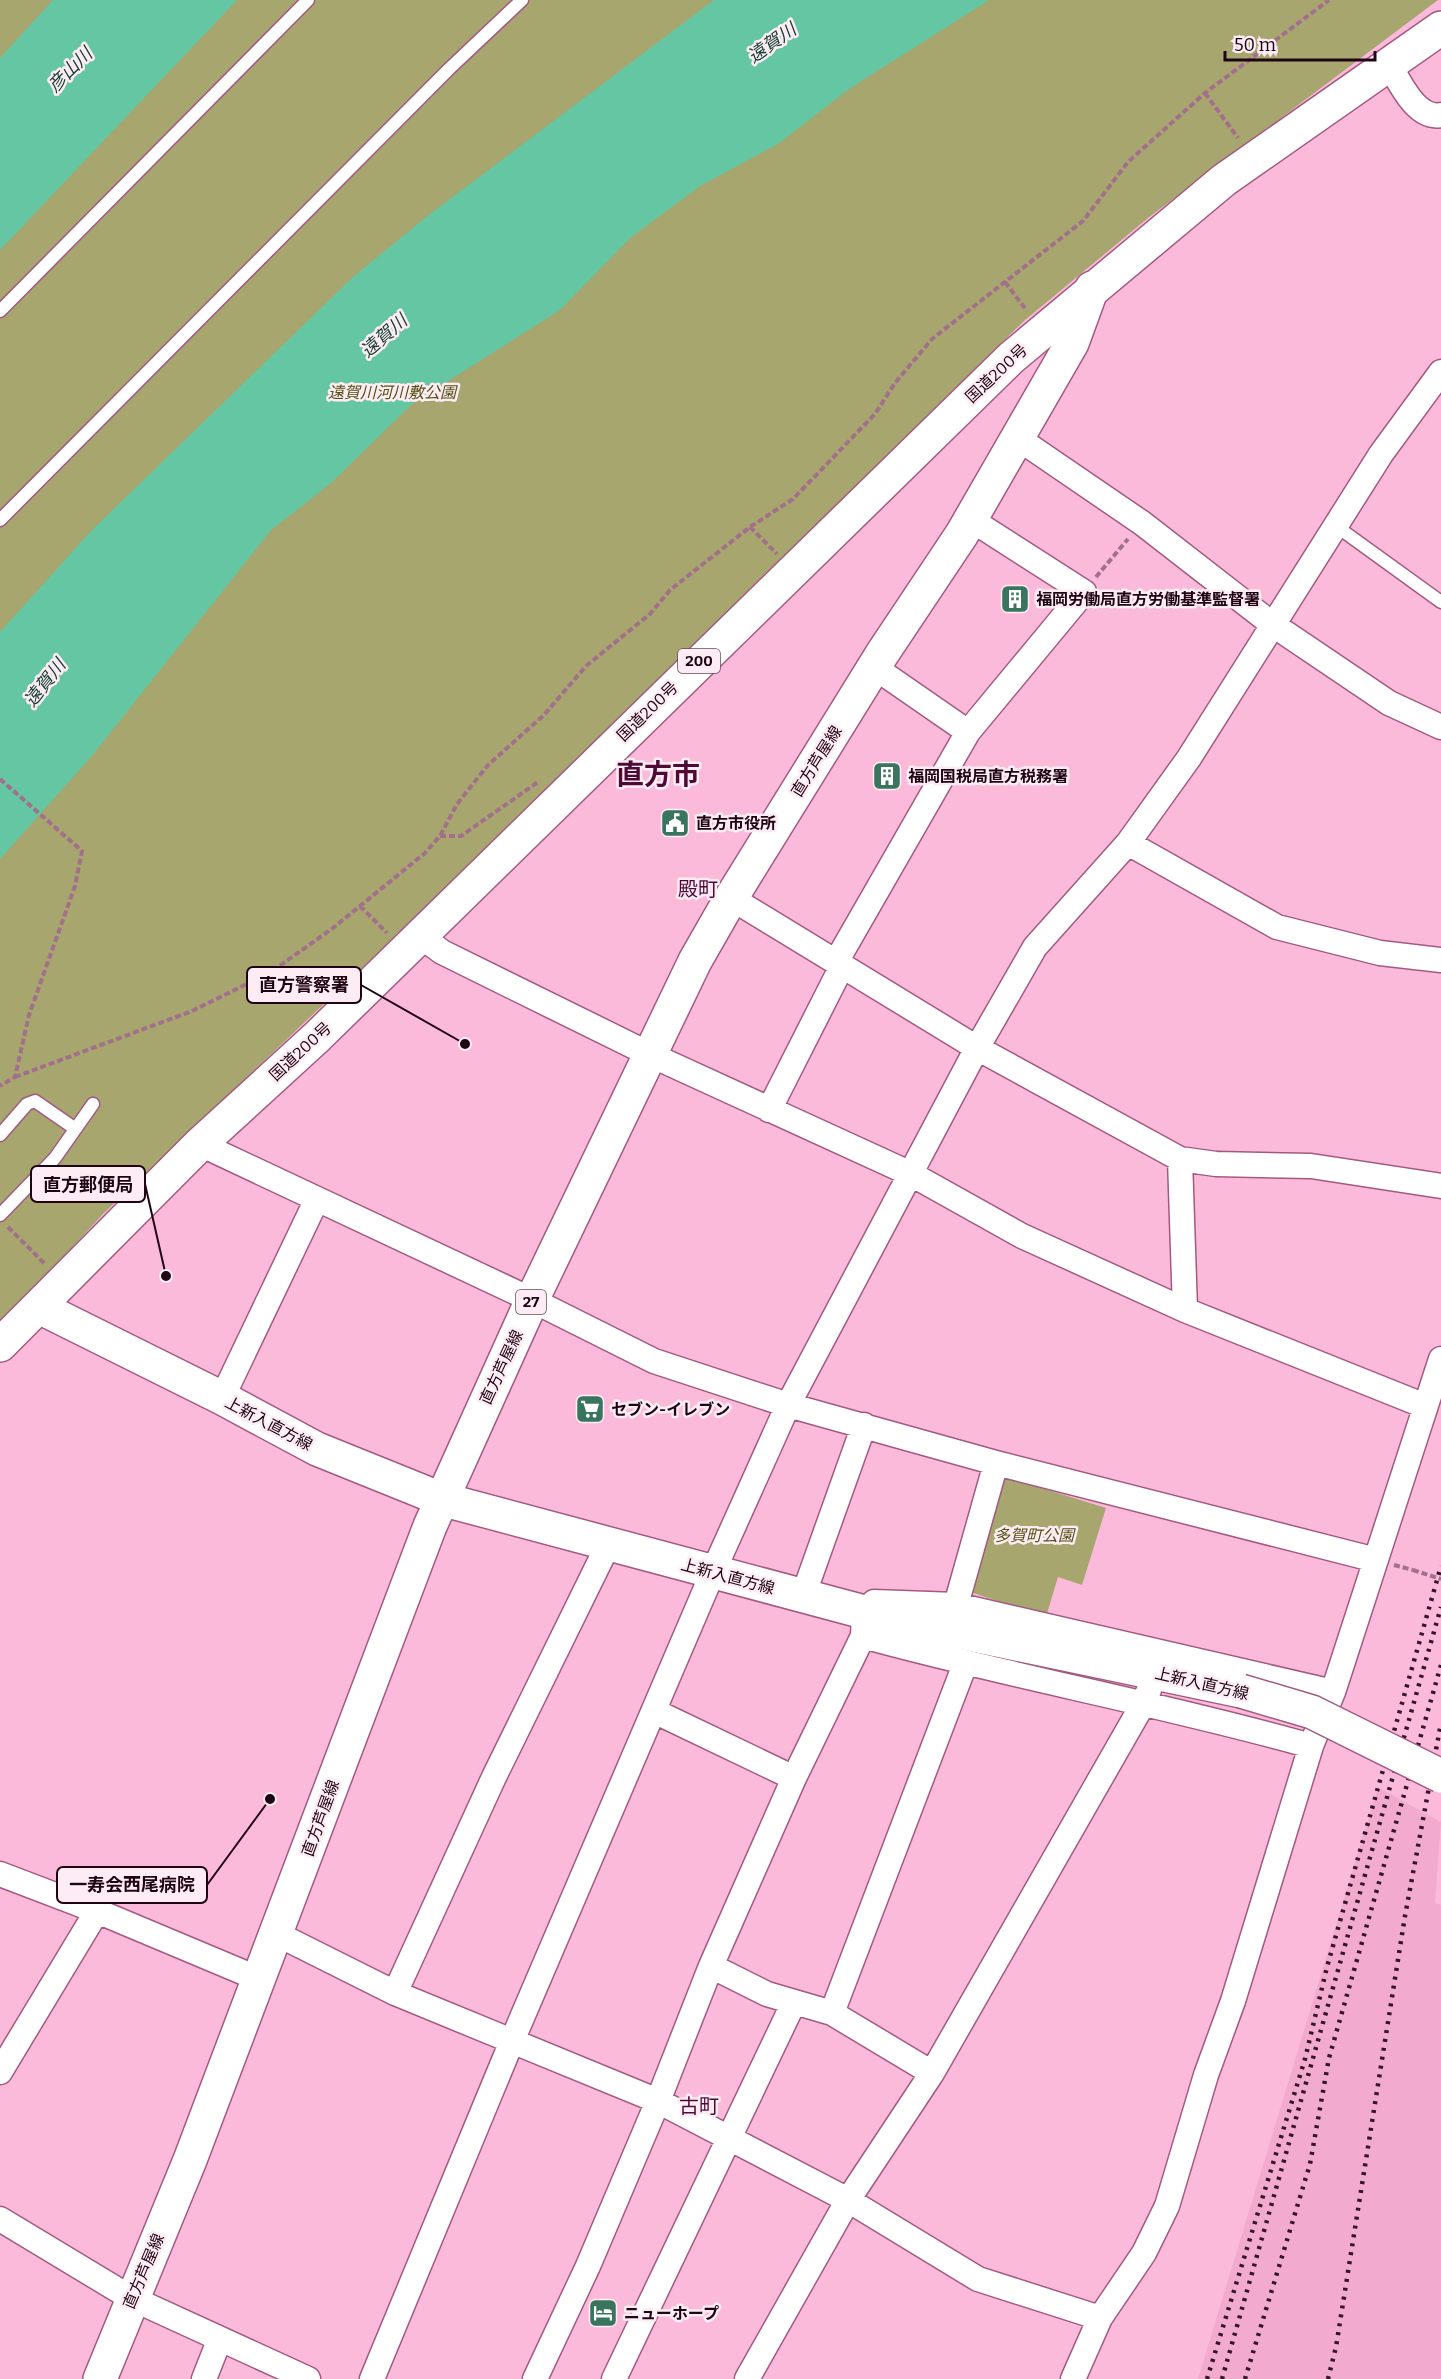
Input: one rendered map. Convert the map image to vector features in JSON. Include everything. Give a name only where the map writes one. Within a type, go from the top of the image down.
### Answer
[{"type":"main road","name":"国道200号","points":[[4,1334],[39,1307],[200,1144],[317,1037],[557,799],[1003,366],[1092,288],[1224,180],[1441,28]]},
{"type":"main road","name":"直方芦屋線","points":[[100,2379],[131,2298],[190,2160],[441,1500],[532,1300],[695,961],[731,898],[874,667],[970,519],[1072,343],[1092,288]]},
{"type":"main road","name":"上新入直方線","points":[[39,1307],[222,1398],[317,1449],[441,1500],[803,1596],[864,1624],[1241,1690],[1312,1712],[1441,1776]]},
{"type":"street","points":[[1389,64],[1403,90],[1419,108],[1437,116],[1441,115]]},
{"type":"street","points":[[372,2379],[512,2041],[713,1572],[788,1405],[977,1048],[1035,947],[1128,843],[1189,758],[1381,454],[1441,372]]},
{"type":"street","points":[[1016,437],[1142,523],[1272,624],[1389,703],[1441,727]]},
{"type":"street","points":[[770,1110],[839,964],[968,732],[1084,592],[970,519]]},
{"type":"street","points":[[874,667],[968,732]]},
{"type":"street","points":[[1128,843],[1158,862],[1277,927],[1380,953],[1441,960]]},
{"type":"street","points":[[731,898],[977,1048],[1180,1159],[1216,1164],[1311,1166],[1441,1186]]},
{"type":"street","points":[[419,935],[442,952],[651,1055],[911,1174],[1022,1236],[1185,1310],[1425,1406]]},
{"type":"street","points":[[200,1144],[654,1360],[788,1405],[996,1463],[1376,1560]]},
{"type":"street","points":[[1180,1159],[1185,1310]]},
{"type":"street","points":[[222,1398],[317,1199]]},
{"type":"street","points":[[1073,2379],[1100,2318],[1144,2253],[1167,2206],[1311,1746],[1333,1692],[1441,1359]]},
{"type":"street","points":[[803,1596],[864,1425]]},
{"type":"street","points":[[956,1605],[996,1463]]},
{"type":"street","points":[[395,1993],[494,1777],[608,1545]]},
{"type":"street","points":[[536,2379],[588,2266],[658,2101],[711,1966],[874,1602],[956,1605],[1163,1655],[1333,1692]]},
{"type":"street","points":[[864,1624],[965,1664],[1146,1697],[1311,1746]]},
{"type":"street","points":[[832,2013],[965,1664]]},
{"type":"street","points":[[747,2379],[848,2200],[932,2073],[1146,1697]]},
{"type":"street","points":[[654,1711],[794,1778]]},
{"type":"street","points":[[0,1874],[97,1911],[260,1979]]},
{"type":"street","points":[[0,2072],[97,1911]]},
{"type":"street","points":[[277,1934],[395,1993],[658,2101],[848,2200],[978,2279],[1100,2318]]},
{"type":"street","points":[[711,1966],[767,1994],[832,2013],[932,2073]]},
{"type":"street","points":[[614,2379],[727,2137],[794,2001]]},
{"type":"street","points":[[0,2219],[131,2298],[219,2341],[308,2379]]},
{"type":"street","points":[[204,2379],[219,2341]]},
{"type":"lane","points":[[0,311],[308,0]]},
{"type":"lane","points":[[0,520],[228,294],[449,69],[522,0]]},
{"type":"lane","points":[[1336,526],[1441,602]]},
{"type":"lane","points":[[0,1135],[27,1104],[35,1101],[74,1128]]},
{"type":"lane","points":[[0,1217],[55,1158],[93,1104]]},
{"type":"path","points":[[0,1086],[15,1077],[144,1031],[271,972],[360,906],[425,853],[440,836],[457,804],[488,765],[544,715],[586,666],[608,645],[650,614],[670,590],[750,527],[793,499],[875,414],[895,383],[932,339],[1083,221],[1128,162],[1205,93],[1329,0]]},
{"type":"path","points":[[1205,93],[1227,124]]},
{"type":"path","points":[[1005,282],[1018,303]]},
{"type":"path","points":[[1084,592],[1142,523]]},
{"type":"path","points":[[750,527],[766,542]]},
{"type":"path","points":[[0,779],[82,851],[75,886],[29,1015],[15,1077]]},
{"type":"path","points":[[440,836],[461,836],[540,781],[557,799]]},
{"type":"path","points":[[360,906],[382,925]]},
{"type":"path","points":[[0,1217],[46,1265],[38,1272]]},
{"type":"path","points":[[1413,1570],[1441,1579]]},
{"type":"shaded area","points":[[1378,1787],[1441,1822],[1435,1903],[1441,1905],[1441,2379],[1198,2379]]},
{"type":"green space","name":"遠賀川河川敷公園","points":[[0,0],[1438,0],[1148,218],[1024,321],[407,925],[103,1214],[0,1326]]},
{"type":"green space","name":"多賀町公園","points":[[1003,1476],[1106,1508],[1082,1585],[1058,1577],[1046,1617],[967,1591]]},
{"type":"water","name":"彦山川","points":[[53,0],[237,0],[0,250],[0,58]]},
{"type":"water","name":"遠賀川","points":[[714,0],[989,0],[849,89],[778,144],[700,186],[630,238],[560,310],[412,404],[330,484],[271,530],[91,757],[0,859],[0,632],[92,530],[353,277],[430,214]]},
{"type":"railway","points":[[1207,2379],[1305,2059],[1327,1967],[1441,1566]]},
{"type":"railway","points":[[1222,2379],[1441,1607]]},
{"type":"railway","points":[[1245,2379],[1310,2164],[1329,2058],[1441,1665]]},
{"type":"railway","points":[[1328,2379],[1336,2347],[1405,1916],[1441,1723]]},
{"type":"place","name":"福岡労働局直方労働基準監督署","points":[[1015,599]]},
{"type":"place","name":"福岡国税局直方税務署","points":[[887,776]]},
{"type":"place","name":"直方市役所","points":[[675,823]]},
{"type":"place","name":"直方警察署","points":[[465,1044]]},
{"type":"place","name":"直方郵便局","points":[[166,1276]]},
{"type":"place","name":"セブン-イレブン","points":[[590,1409]]},
{"type":"place","name":"一寿会西尾病院","points":[[270,1799]]},
{"type":"place","name":"ニューホープ","points":[[603,2313]]},
{"type":"district","name":"直方市","points":[[658,774]]},
{"type":"district","name":"殿町","points":[[698,889]]},
{"type":"district","name":"古町","points":[[699,2106]]}]
